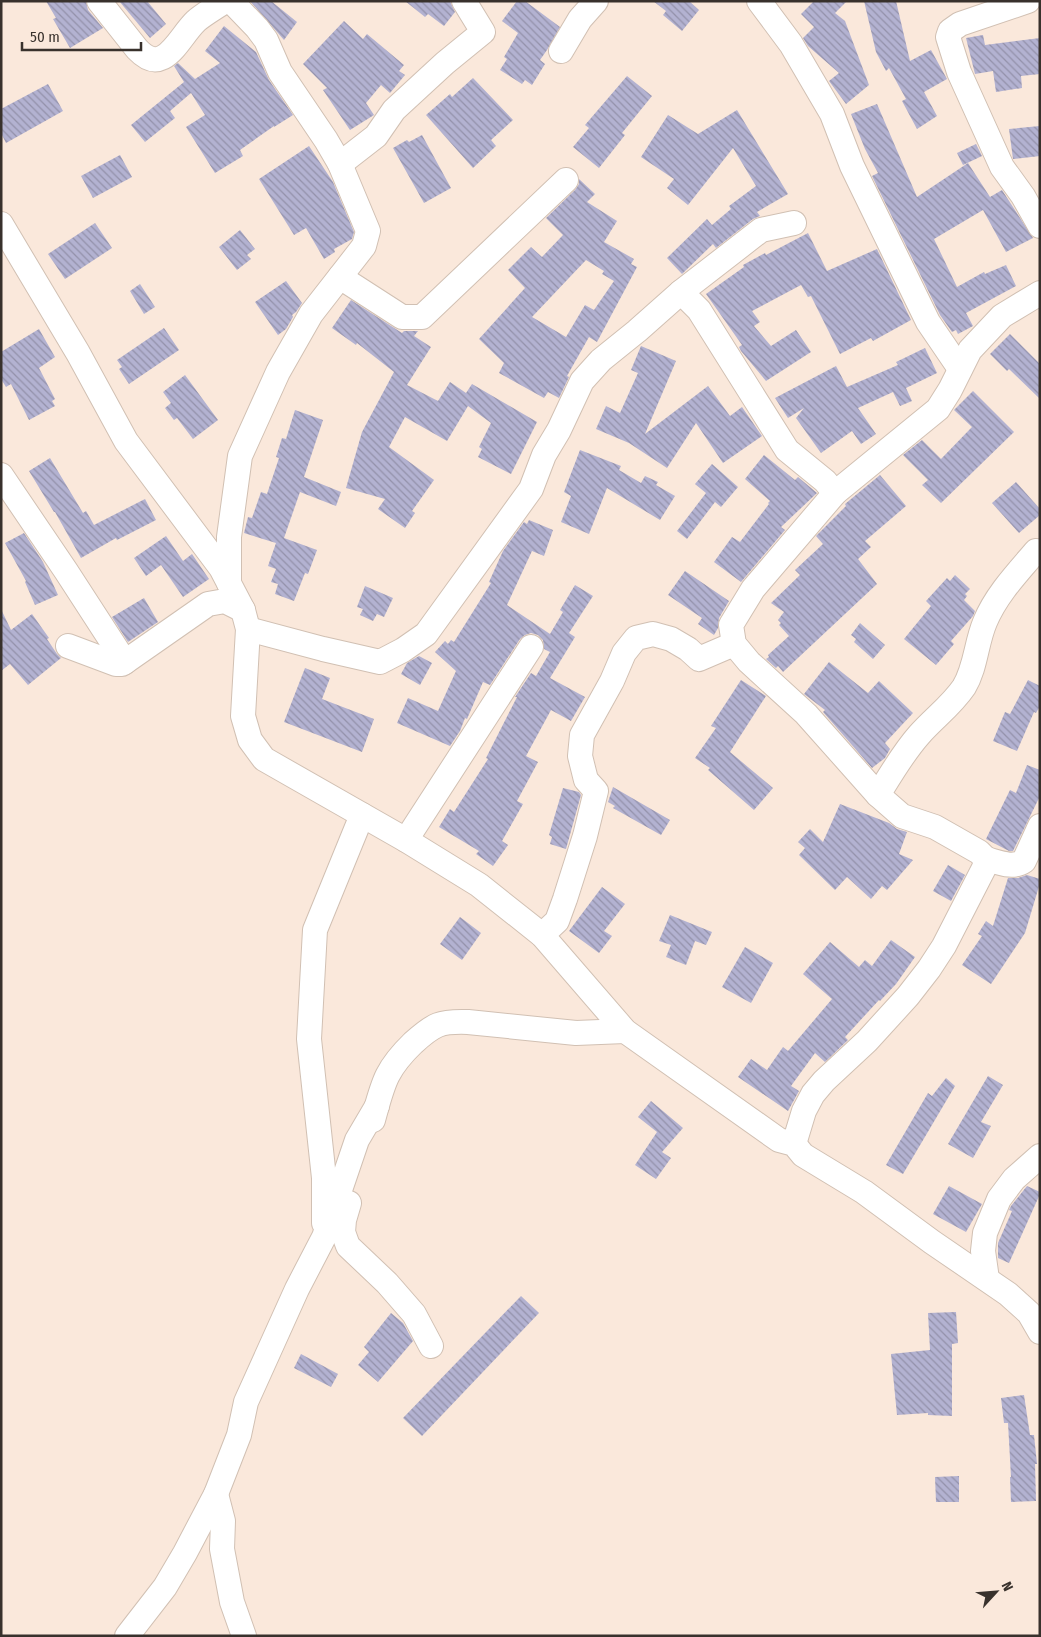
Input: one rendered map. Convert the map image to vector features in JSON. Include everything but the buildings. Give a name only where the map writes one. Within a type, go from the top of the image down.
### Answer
[{"type":"street","points":[[99,1],[144,57],[152,60],[160,59],[169,54],[196,22],[225,1]]},
{"type":"street","points":[[230,584],[229,537],[240,456],[278,372],[311,314],[364,246],[368,231],[340,164],[326,140],[280,72],[266,40],[258,28],[231,1]]},
{"type":"street","points":[[340,164],[376,136],[394,110],[445,63],[483,32],[464,1]]},
{"type":"street","points":[[561,51],[580,19],[596,1]]},
{"type":"street","points":[[759,1],[791,44],[832,114],[852,166],[928,322],[960,369]]},
{"type":"street","points":[[1028,1],[960,24],[950,31],[948,36],[959,72],[1002,167],[1023,196],[1040,226]]},
{"type":"street","points":[[340,278],[402,317],[422,316],[566,180]]},
{"type":"street","points":[[68,646],[116,664],[125,662],[208,604],[225,601],[245,619],[323,649],[380,662],[403,650],[426,634],[531,490],[544,455],[559,430],[582,382],[601,360],[681,292],[761,230],[794,224]]},
{"type":"street","points":[[2,229],[78,352],[126,441],[221,568],[230,584],[245,619],[243,716],[250,740],[264,759],[406,840],[479,885],[542,935],[625,1032],[779,1140],[794,1144],[803,1155],[864,1192],[1008,1294],[1029,1314],[1040,1332]]},
{"type":"street","points":[[681,292],[699,310],[787,450],[825,481],[835,493]]},
{"type":"street","points":[[1040,292],[1002,316],[970,350],[938,409],[835,493],[753,589],[731,625],[734,644],[756,668],[806,714],[878,795],[902,816],[935,827],[978,852],[986,859],[1013,865],[1024,861],[1040,826]]},
{"type":"street","points":[[1,475],[125,662]]},
{"type":"street","points":[[878,795],[908,748],[947,709],[964,688],[972,670],[980,636],[991,609],[1019,571],[1039,550]]},
{"type":"street","points":[[542,935],[556,921],[565,899],[596,791],[586,780],[580,756],[582,736],[612,681],[624,653],[636,638],[652,634],[671,639],[688,649],[699,659],[734,644]]},
{"type":"street","points":[[406,840],[531,648]]},
{"type":"street","points":[[324,1237],[324,1178],[309,1039],[315,930],[362,815]]},
{"type":"street","points":[[794,1144],[804,1111],[813,1094],[824,1081],[867,1041],[908,996],[929,969],[944,946],[984,868],[986,859]]},
{"type":"street","points":[[432,1346],[414,1314],[387,1283],[348,1246],[344,1239],[344,1220],[383,1084],[390,1067],[428,1029],[451,1021],[576,1033],[625,1032]]},
{"type":"street","points":[[127,1636],[165,1587],[186,1553],[216,1494],[239,1435],[246,1402],[297,1289],[324,1237],[357,1140],[377,1106]]},
{"type":"street","points":[[987,1279],[983,1251],[985,1233],[999,1199],[1009,1186],[1037,1164]]},
{"type":"street","points":[[216,1494],[223,1521],[222,1549],[232,1602],[244,1636]]}]
